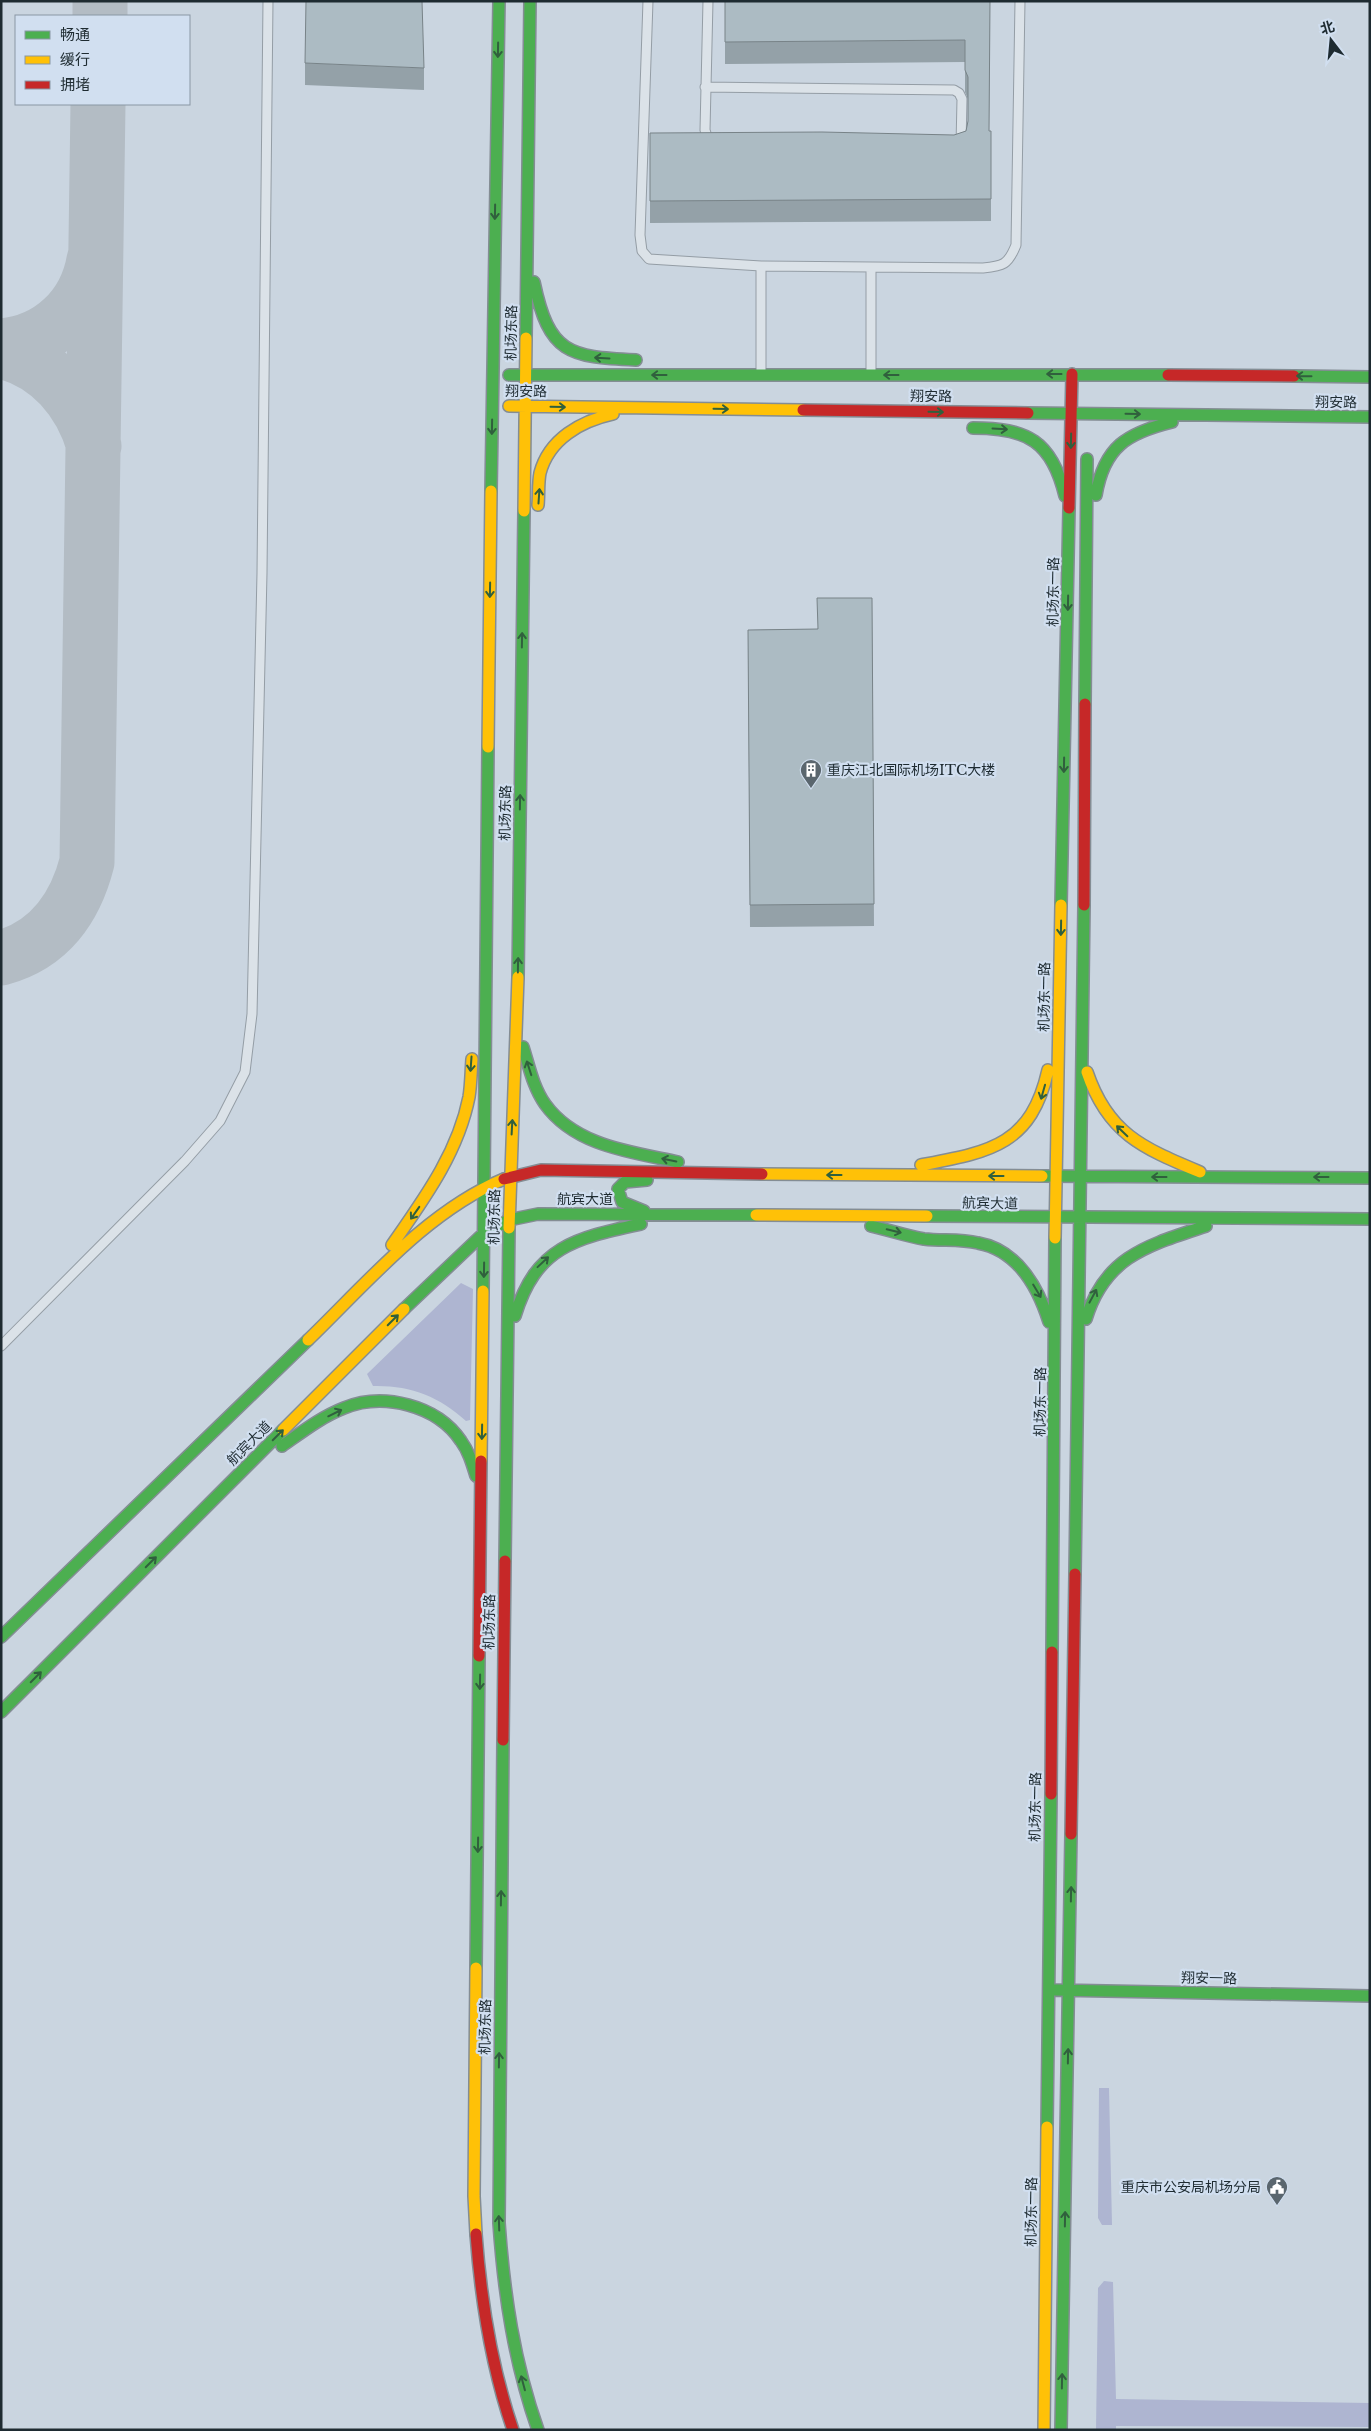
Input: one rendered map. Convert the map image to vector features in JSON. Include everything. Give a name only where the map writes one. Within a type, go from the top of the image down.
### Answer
[{"type":"street","name":"机场东路","points":[[499,1],[492,375],[476,2234],[480,2291],[487,2337],[496,2380],[513,2430]]},
{"type":"street","name":"机场东路","points":[[530,1],[517,1021],[509,1220],[498,2193],[500,2244],[512,2337],[522,2381],[538,2430]]},
{"type":"street","points":[[526,242],[542,312],[558,340],[581,356],[650,360]]},
{"type":"street","points":[[696,364],[736,375]]},
{"type":"street","points":[[1338,376],[1370,370]]},
{"type":"street","name":"翔安路","points":[[492,375],[1072,374],[1087,379],[1370,377]]},
{"type":"street","name":"机场东一路","points":[[1044,2430],[1055,1373],[1055,1176],[1072,374]]},
{"type":"street","name":"翔安路","points":[[492,406],[1370,417]]},
{"type":"street","points":[[538,513],[540,475],[546,459],[555,445],[568,433],[588,421],[645,408]]},
{"type":"street","points":[[883,411],[937,425]]},
{"type":"street","points":[[1086,607],[1097,486],[1105,461],[1116,446],[1130,435],[1162,424],[1203,415]]},
{"type":"street","points":[[966,428],[1005,429],[1021,432],[1044,448],[1060,477],[1070,520]]},
{"type":"street","points":[[1061,2430],[1082,1176],[1087,442]]},
{"type":"street","points":[[522,595],[535,541]]},
{"type":"street","points":[[358,1293],[424,1199],[450,1157],[463,1122],[469,1096],[473,1043],[487,981]]},
{"type":"street","points":[[517,1021],[528,1069],[535,1086],[545,1104],[571,1130],[599,1145],[734,1174]]},
{"type":"street","points":[[870,1175],[966,1156],[989,1149],[1010,1138],[1028,1122],[1042,1096],[1058,1027]]},
{"type":"street","points":[[1083,1054],[1090,1084],[1100,1105],[1112,1122],[1144,1148],[1211,1177]]},
{"type":"street","name":"航宾大道","points":[[1,1637],[420,1232],[443,1214],[486,1186],[510,1176],[541,1170],[734,1174],[1370,1178]]},
{"type":"street","points":[[652,1214],[620,1202],[618,1194],[621,1185],[632,1181],[673,1180],[734,1174]]},
{"type":"street","name":"航宾大道","points":[[1,1712],[442,1270],[484,1233],[509,1220],[538,1214],[1224,1220],[1370,1219]]},
{"type":"street","points":[[508,1354],[518,1301],[524,1285],[532,1273],[554,1252],[591,1236],[693,1214]]},
{"type":"street","points":[[830,1216],[925,1239],[973,1242],[988,1245],[1004,1254],[1018,1265],[1044,1302],[1049,1322],[1055,1373]]},
{"type":"street","points":[[1079,1360],[1088,1305],[1103,1280],[1116,1267],[1150,1245],[1224,1220]]},
{"type":"street","points":[[235,1478],[336,1412],[355,1404],[393,1401],[429,1413],[446,1424],[458,1436],[468,1451],[475,1468],[481,1507]]},
{"type":"street","name":"翔安一路","points":[[1048,1990],[1370,1996]]},
{"type":"lane","points":[[1,1346],[191,1154],[220,1121],[234,1096],[246,1065],[252,1014],[261,583],[268,1]]},
{"type":"lane","points":[[648,1],[640,235],[642,251],[649,259],[761,266],[982,268],[1000,266],[1010,259],[1016,245],[1020,1]]},
{"type":"lane","points":[[708,1],[705,87],[706,137],[711,145],[716,146]]},
{"type":"lane","points":[[705,87],[954,90],[959,93],[962,99],[962,138],[960,148],[954,151]]},
{"type":"lane","points":[[761,266],[761,376]]},
{"type":"lane","points":[[871,267],[871,375]]},
{"type":"shaded area","points":[[461,1283],[473,1289],[470,1420],[466,1421],[445,1405],[423,1394],[399,1388],[373,1386],[367,1374]]},
{"type":"shaded area","points":[[1099,2088],[1109,2088],[1112,2225],[1102,2225],[1098,2218]]},
{"type":"shaded area","points":[[1104,2281],[1113,2282],[1116,2399],[1370,2403],[1370,2427],[1116,2426],[1116,2430],[1096,2430],[1098,2288]]},
{"type":"building","points":[[306,1],[422,1],[424,68],[305,63]]},
{"type":"building","points":[[725,1],[990,1],[989,131],[991,131],[991,199],[650,201],[650,133],[822,132],[954,135],[966,131],[968,121],[968,77],[965,70],[965,40],[725,42]]},
{"type":"building","name":"重庆江北国际机场ITC大楼","points":[[817,598],[872,598],[874,904],[750,905],[748,630],[818,629]]},
{"type":"taxiway","points":[[100,1],[100,15]]},
{"type":"taxiway","points":[[1,958],[33,944],[58,923],[75,895],[87,862],[98,105]]},
{"type":"taxiway","points":[[1,346],[19,343],[35,337],[63,319],[83,293],[90,277],[94,260]]},
{"type":"taxiway","points":[[1,351],[18,356],[34,364],[61,386],[81,414],[94,446]]},
{"type":"traffic: fast","points":[[491,491],[499,1]]},
{"type":"traffic: fast","points":[[526,338],[530,1]]},
{"type":"traffic: fast","points":[[534,282],[547,324],[555,338],[566,347],[578,353],[594,357],[636,360]]},
{"type":"traffic: fast","points":[[509,375],[1168,375]]},
{"type":"traffic: fast","points":[[1294,376],[1370,377]]},
{"type":"traffic: fast","points":[[1028,413],[1370,417]]},
{"type":"traffic: fast","points":[[1096,495],[1105,465],[1120,445],[1142,431],[1172,422]]},
{"type":"traffic: fast","points":[[973,428],[1008,431],[1034,441],[1053,462],[1060,477],[1065,496]]},
{"type":"traffic: fast","points":[[1085,704],[1087,459]]},
{"type":"traffic: fast","points":[[1061,905],[1069,508]]},
{"type":"traffic: fast","points":[[518,977],[524,511]]},
{"type":"traffic: fast","points":[[483,1291],[488,747]]},
{"type":"traffic: fast","points":[[1075,1574],[1084,905]]},
{"type":"traffic: fast","points":[[523,1047],[537,1091],[557,1118],[572,1129],[605,1145],[678,1162]]},
{"type":"traffic: fast","points":[[1042,1176],[1370,1178]]},
{"type":"traffic: fast","points":[[644,1211],[622,1202],[618,1189],[625,1182],[647,1180]]},
{"type":"traffic: fast","points":[[404,1309],[484,1233],[509,1220],[538,1214],[756,1215]]},
{"type":"traffic: fast","points":[[927,1216],[1370,1219]]},
{"type":"traffic: fast","points":[[515,1316],[534,1274],[547,1260],[562,1249],[597,1234],[641,1224]]},
{"type":"traffic: fast","points":[[871,1226],[924,1239],[978,1243],[1004,1253],[1015,1262],[1032,1283],[1049,1322]]},
{"type":"traffic: fast","points":[[1086,1319],[1094,1298],[1117,1267],[1148,1247],[1206,1226]]},
{"type":"traffic: fast","points":[[505,1561],[509,1228]]},
{"type":"traffic: fast","points":[[1052,1652],[1055,1238]]},
{"type":"traffic: fast","points":[[1,1637],[308,1340]]},
{"type":"traffic: fast","points":[[282,1446],[320,1420],[344,1408],[359,1403],[375,1401],[392,1402],[424,1411],[438,1418],[451,1429],[466,1449],[476,1476]]},
{"type":"traffic: fast","points":[[1,1712],[283,1430]]},
{"type":"traffic: fast","points":[[476,1968],[479,1656]]},
{"type":"traffic: fast","points":[[503,1740],[499,2223],[511,2328],[522,2379],[538,2430]]},
{"type":"traffic: fast","points":[[1047,2127],[1051,1794]]},
{"type":"traffic: fast","points":[[1061,2430],[1071,1834]]},
{"type":"traffic: fast","points":[[1055,1990],[1370,1996]]},
{"type":"traffic: slow","points":[[524,511],[526,338]]},
{"type":"traffic: slow","points":[[509,406],[803,410]]},
{"type":"traffic: slow","points":[[538,505],[540,473],[544,461],[551,450],[568,433],[578,427],[589,421],[613,414]]},
{"type":"traffic: slow","points":[[488,747],[491,491]]},
{"type":"traffic: slow","points":[[1055,1238],[1061,905]]},
{"type":"traffic: slow","points":[[509,1228],[518,977]]},
{"type":"traffic: slow","points":[[392,1245],[428,1193],[457,1137],[469,1097],[472,1059]]},
{"type":"traffic: slow","points":[[921,1165],[967,1155],[1004,1141],[1018,1130],[1031,1115],[1048,1070]]},
{"type":"traffic: slow","points":[[1087,1072],[1096,1093],[1117,1125],[1145,1146],[1200,1172]]},
{"type":"traffic: slow","points":[[762,1174],[1042,1176]]},
{"type":"traffic: slow","points":[[308,1340],[376,1272],[424,1229],[476,1193],[504,1179]]},
{"type":"traffic: slow","points":[[756,1215],[927,1216]]},
{"type":"traffic: slow","points":[[481,1461],[483,1291]]},
{"type":"traffic: slow","points":[[283,1430],[404,1309]]},
{"type":"traffic: slow","points":[[476,1968],[474,2196],[476,2234]]},
{"type":"traffic: slow","points":[[1044,2430],[1047,2127]]},
{"type":"traffic: jam","points":[[1069,508],[1072,374]]},
{"type":"traffic: jam","points":[[1168,375],[1294,376]]},
{"type":"traffic: jam","points":[[803,410],[1028,413]]},
{"type":"traffic: jam","points":[[1084,905],[1085,704]]},
{"type":"traffic: jam","points":[[504,1179],[541,1170],[762,1174]]},
{"type":"traffic: jam","points":[[479,1656],[481,1461]]},
{"type":"traffic: jam","points":[[503,1740],[505,1561]]},
{"type":"traffic: jam","points":[[1071,1834],[1075,1574]]},
{"type":"traffic: jam","points":[[1051,1794],[1052,1652]]},
{"type":"traffic: jam","points":[[476,2234],[488,2333],[505,2406],[513,2430]]},
{"type":"place","name":"重庆江北国际机场ITC大楼","points":[[811,789]]},
{"type":"place","name":"重庆市公安局机场分局","points":[[1277,2206]]}]
